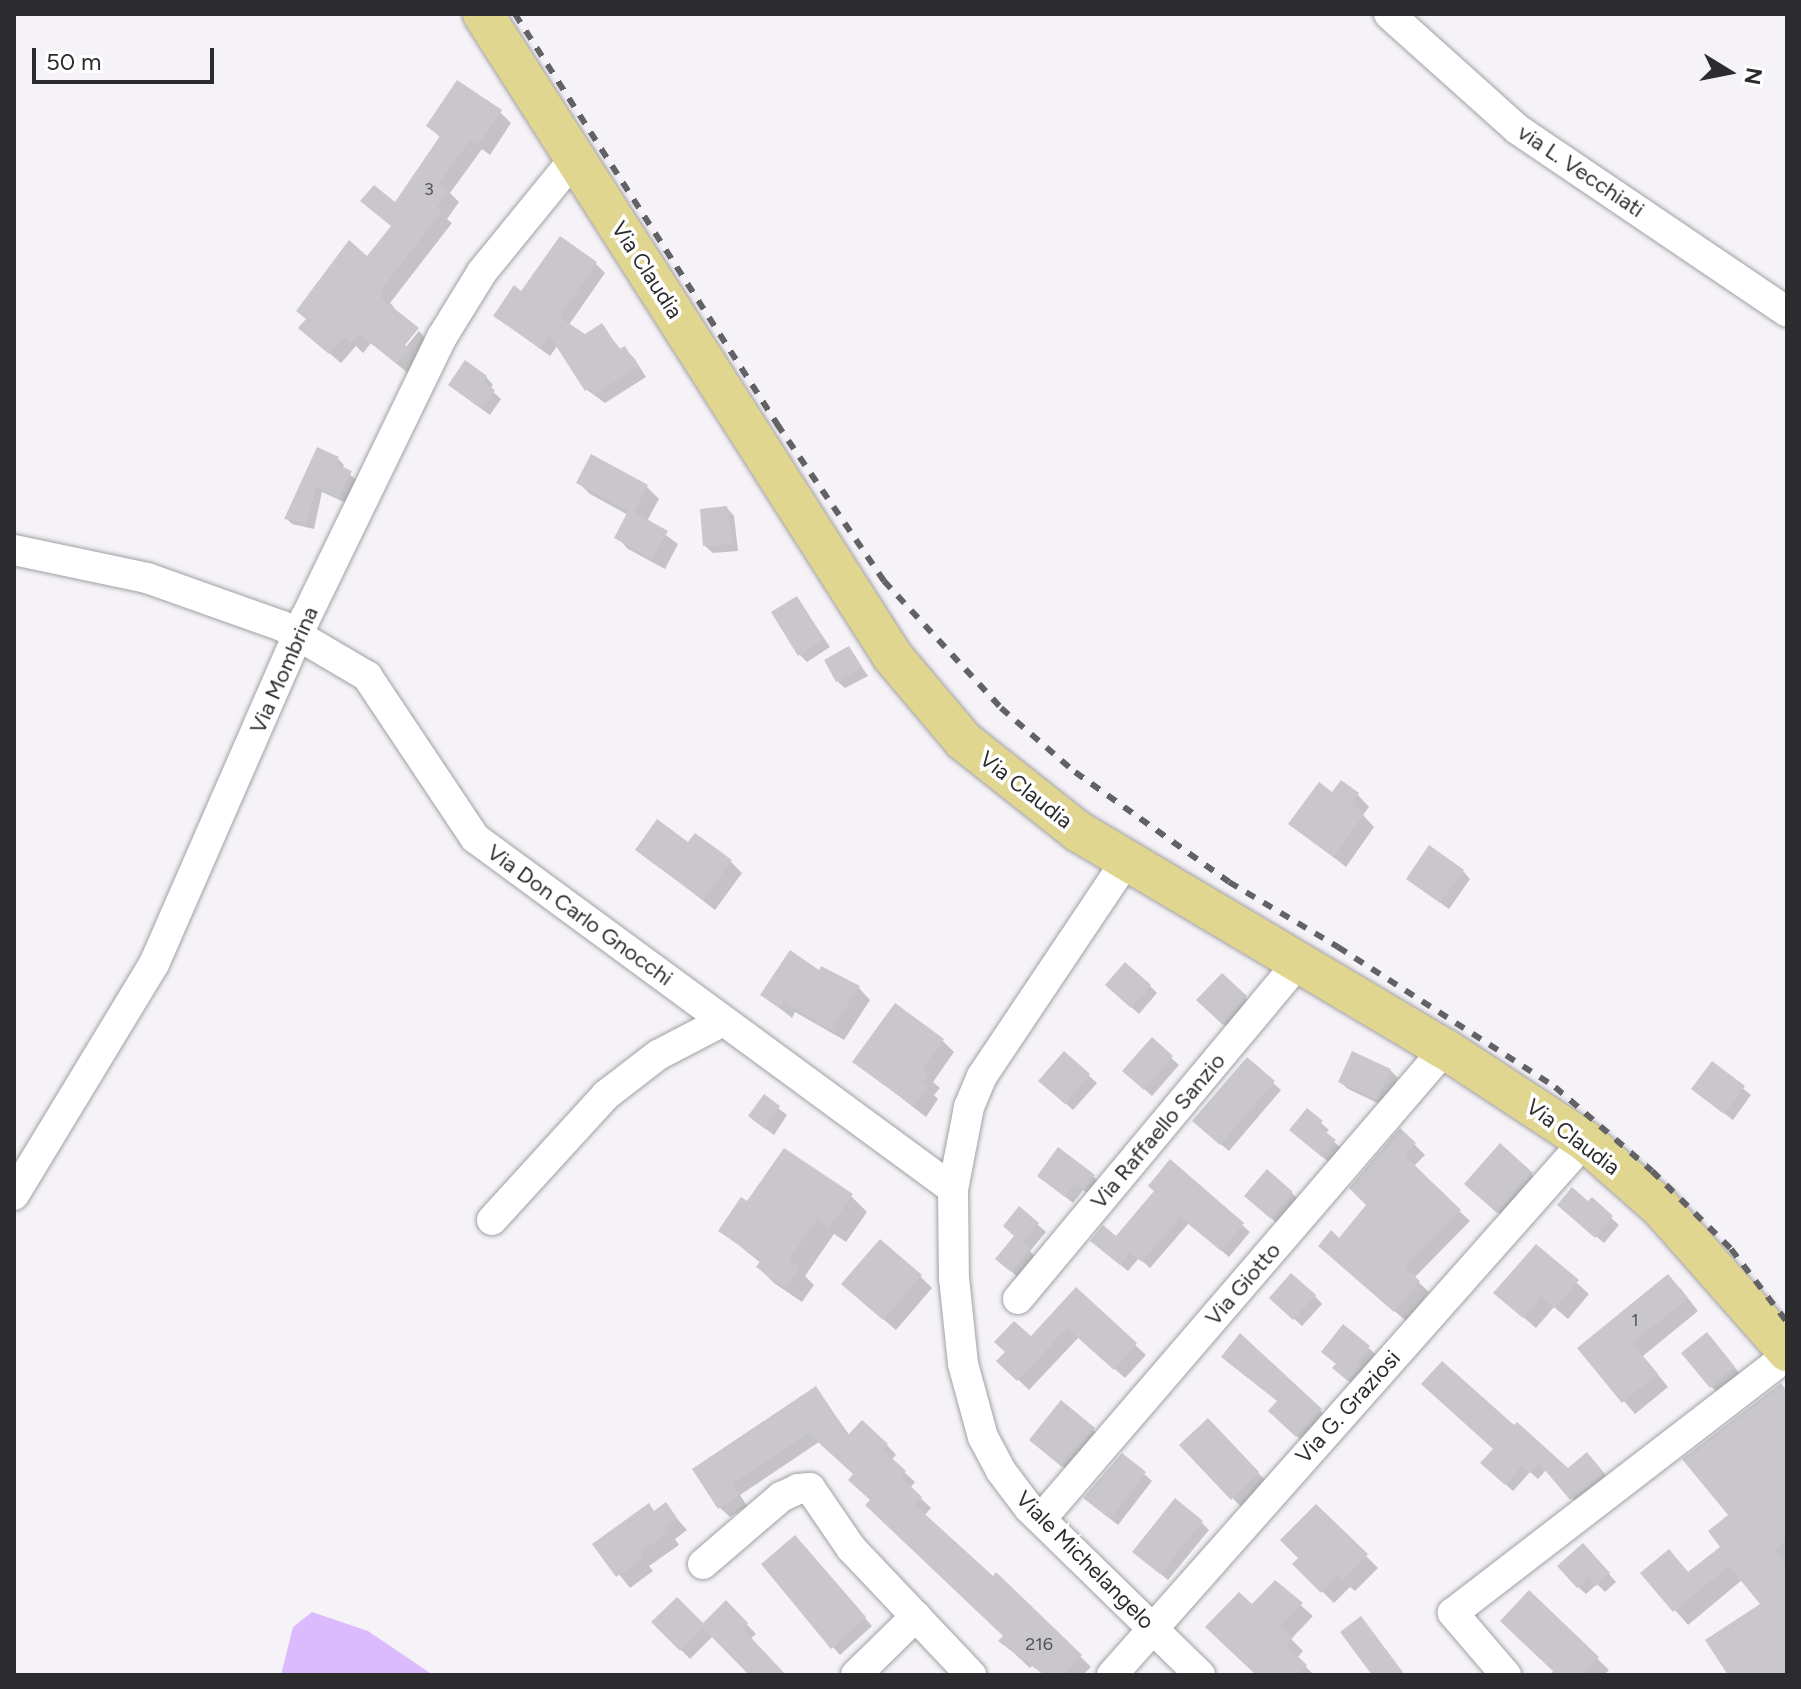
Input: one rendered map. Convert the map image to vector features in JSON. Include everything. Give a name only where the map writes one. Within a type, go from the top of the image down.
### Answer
[{"type":"main road","name":"Via Claudia","points":[[483,14],[893,657],[964,741],[1079,832],[1445,1049],[1585,1141],[1661,1208],[1787,1354]]},
{"type":"street","name":"via L. Vecchiati","points":[[1389,14],[1517,129],[1787,312]]},
{"type":"street","name":"Via Mombrina","points":[[14,1195],[154,964],[302,627],[442,337],[482,272],[575,158]]},
{"type":"street","name":"Via Don Carlo Gnocchi","points":[[14,550],[147,578],[302,627],[367,676],[475,838],[953,1189]]},
{"type":"street","name":"Viale Michelangelo","points":[[1126,861],[982,1076],[969,1107],[953,1189],[954,1278],[963,1364],[983,1437],[1001,1471],[1041,1519],[1200,1675]]},
{"type":"street","name":"Via Raffaello Sanzio","points":[[1018,1299],[1299,962]]},
{"type":"street","points":[[492,1220],[606,1095],[658,1055],[723,1021]]},
{"type":"street","name":"Via Giotto","points":[[1041,1519],[1445,1049]]},
{"type":"street","name":"Via G. Graziosi","points":[[1112,1675],[1585,1141]]},
{"type":"street","points":[[1506,1675],[1453,1613],[1787,1354]]},
{"type":"street","points":[[703,1564],[781,1497],[798,1489],[810,1488],[851,1548],[971,1675]]},
{"type":"street","points":[[856,1675],[916,1616]]},
{"type":"shaded area","points":[[312,1612],[368,1631],[433,1675],[281,1675],[293,1627]]},
{"type":"building","points":[[457,80],[502,110],[478,145],[470,140],[439,183],[449,190],[437,207],[442,211],[380,291],[384,294],[381,298],[419,328],[405,345],[410,348],[397,364],[359,334],[352,343],[344,337],[329,354],[298,328],[306,319],[296,311],[349,240],[367,256],[391,226],[360,201],[374,185],[395,202],[440,136],[426,126]]},
{"type":"building","points":[[560,236],[597,262],[559,317],[585,334],[602,323],[619,349],[625,346],[638,367],[594,395],[590,388],[585,391],[549,335],[540,348],[493,316],[514,285],[521,291]]},
{"type":"building","points":[[465,360],[487,376],[483,382],[495,390],[482,409],[448,385]]},
{"type":"building","points":[[317,447],[339,457],[336,464],[352,471],[339,498],[316,487],[307,523],[284,519]]},
{"type":"building","points":[[591,454],[648,485],[634,512],[668,531],[652,559],[614,538],[628,511],[576,483]]},
{"type":"building","points":[[727,506],[732,544],[703,546],[700,509]]},
{"type":"building","points":[[797,596],[824,639],[798,656],[771,612]]},
{"type":"building","points":[[849,646],[862,667],[836,682],[824,660]]},
{"type":"building","points":[[1341,780],[1359,793],[1351,804],[1364,814],[1333,857],[1288,824],[1319,782],[1332,792]]},
{"type":"building","points":[[657,819],[688,842],[695,833],[732,860],[703,900],[635,850]]},
{"type":"building","points":[[1429,845],[1464,870],[1440,903],[1406,879]]},
{"type":"building","points":[[790,950],[819,970],[821,966],[860,986],[831,1030],[783,1002],[779,1008],[760,995]]},
{"type":"building","points":[[1125,962],[1151,985],[1131,1008],[1105,985]]},
{"type":"building","points":[[1222,973],[1247,996],[1223,1025],[1196,1000]]},
{"type":"building","points":[[895,1003],[944,1039],[922,1069],[929,1075],[923,1083],[928,1086],[913,1106],[852,1062]]},
{"type":"building","points":[[1152,1037],[1173,1056],[1144,1090],[1122,1071]]},
{"type":"building","points":[[1064,1051],[1090,1074],[1065,1104],[1038,1081]]},
{"type":"building","points":[[1352,1051],[1391,1069],[1377,1100],[1338,1082]]},
{"type":"building","points":[[1247,1057],[1275,1081],[1220,1145],[1192,1121]]},
{"type":"building","points":[[1712,1061],[1745,1086],[1724,1114],[1691,1089]]},
{"type":"building","points":[[764,1094],[780,1106],[765,1129],[748,1116]]},
{"type":"building","points":[[1307,1108],[1323,1121],[1318,1126],[1336,1140],[1322,1157],[1289,1130]]},
{"type":"building","points":[[1400,1128],[1416,1143],[1404,1155],[1461,1210],[1404,1267],[1420,1281],[1394,1312],[1318,1246],[1331,1230],[1339,1238],[1366,1205],[1349,1188]]},
{"type":"building","points":[[1500,1143],[1533,1173],[1497,1213],[1464,1184]]},
{"type":"building","points":[[1058,1147],[1095,1175],[1084,1190],[1075,1184],[1065,1197],[1037,1176]]},
{"type":"building","points":[[784,1148],[853,1194],[829,1228],[817,1219],[789,1260],[800,1267],[785,1288],[756,1267],[761,1260],[718,1231],[741,1197],[747,1201]]},
{"type":"building","points":[[1170,1159],[1244,1223],[1221,1251],[1180,1217],[1142,1262],[1130,1252],[1120,1265],[1090,1241],[1103,1225],[1116,1236],[1154,1191],[1148,1186]]},
{"type":"building","points":[[1267,1169],[1293,1192],[1271,1219],[1244,1196]]},
{"type":"building","points":[[1572,1187],[1588,1201],[1592,1197],[1613,1216],[1595,1238],[1557,1205]]},
{"type":"building","points":[[1019,1206],[1039,1223],[1023,1243],[1030,1249],[1011,1272],[995,1259],[1014,1236],[1003,1226]]},
{"type":"building","points":[[880,1239],[922,1275],[883,1320],[841,1284]]},
{"type":"building","points":[[1536,1244],[1579,1280],[1555,1308],[1541,1297],[1523,1318],[1493,1293]]},
{"type":"building","points":[[1291,1273],[1316,1295],[1293,1320],[1269,1298]]},
{"type":"building","points":[[1668,1274],[1688,1298],[1632,1343],[1658,1374],[1622,1403],[1577,1348]]},
{"type":"building","points":[[1076,1287],[1137,1343],[1114,1370],[1067,1328],[1017,1381],[996,1361],[1005,1352],[994,1342],[1014,1321],[1031,1336]]},
{"type":"building","points":[[1343,1324],[1370,1346],[1357,1362],[1362,1366],[1348,1381],[1332,1368],[1336,1364],[1321,1352]]},
{"type":"building","points":[[1707,1332],[1735,1367],[1710,1388],[1681,1353]]},
{"type":"building","points":[[1240,1333],[1322,1409],[1296,1437],[1268,1411],[1277,1401],[1221,1357]]},
{"type":"building","points":[[1442,1361],[1568,1468],[1587,1452],[1605,1474],[1570,1500],[1539,1463],[1530,1473],[1522,1466],[1505,1485],[1480,1463],[1493,1449],[1421,1384]]},
{"type":"building","points":[[1781,1383],[1787,1391],[1787,1539],[1774,1549],[1787,1565],[1787,1675],[1728,1675],[1705,1640],[1760,1604],[1729,1566],[1673,1612],[1640,1573],[1669,1549],[1688,1572],[1720,1547],[1708,1531],[1728,1515],[1682,1459]]},
{"type":"building","points":[[816,1386],[848,1435],[862,1420],[888,1444],[882,1449],[906,1471],[901,1477],[922,1497],[915,1505],[993,1576],[996,1572],[1082,1655],[1064,1675],[1044,1675],[998,1641],[1003,1636],[865,1505],[870,1500],[848,1480],[853,1474],[808,1433],[732,1484],[739,1495],[718,1509],[692,1469]]},
{"type":"building","points":[[1061,1400],[1095,1428],[1062,1467],[1029,1440]]},
{"type":"building","points":[[1208,1418],[1259,1472],[1231,1500],[1179,1445]]},
{"type":"building","points":[[1122,1453],[1146,1472],[1110,1519],[1083,1498]]},
{"type":"building","points":[[1175,1498],[1203,1521],[1160,1574],[1132,1552]]},
{"type":"building","points":[[666,1502],[677,1518],[665,1527],[669,1532],[639,1553],[643,1558],[616,1577],[592,1544],[649,1503],[654,1511]]},
{"type":"building","points":[[1316,1504],[1368,1554],[1342,1581],[1337,1576],[1321,1593],[1292,1564],[1298,1558],[1280,1540]]},
{"type":"building","points":[[795,1535],[866,1617],[831,1649],[761,1564]]},
{"type":"building","points":[[1583,1543],[1610,1573],[1596,1586],[1589,1577],[1577,1588],[1557,1566]]},
{"type":"building","points":[[1275,1580],[1303,1603],[1280,1626],[1293,1638],[1286,1645],[1307,1665],[1298,1675],[1256,1675],[1205,1627],[1239,1592],[1252,1604]]},
{"type":"building","points":[[1529,1590],[1599,1657],[1582,1675],[1557,1675],[1500,1621]]},
{"type":"building","points":[[677,1597],[703,1623],[726,1600],[748,1623],[743,1629],[786,1675],[749,1675],[703,1628],[680,1651],[651,1622]]},
{"type":"building","points":[[1361,1616],[1405,1675],[1372,1675],[1340,1632]]},
{"type":"railway","points":[[515,14],[777,424],[884,581],[1001,708],[1075,772],[1229,882],[1338,947],[1555,1087],[1652,1171],[1731,1249],[1787,1322]]}]
